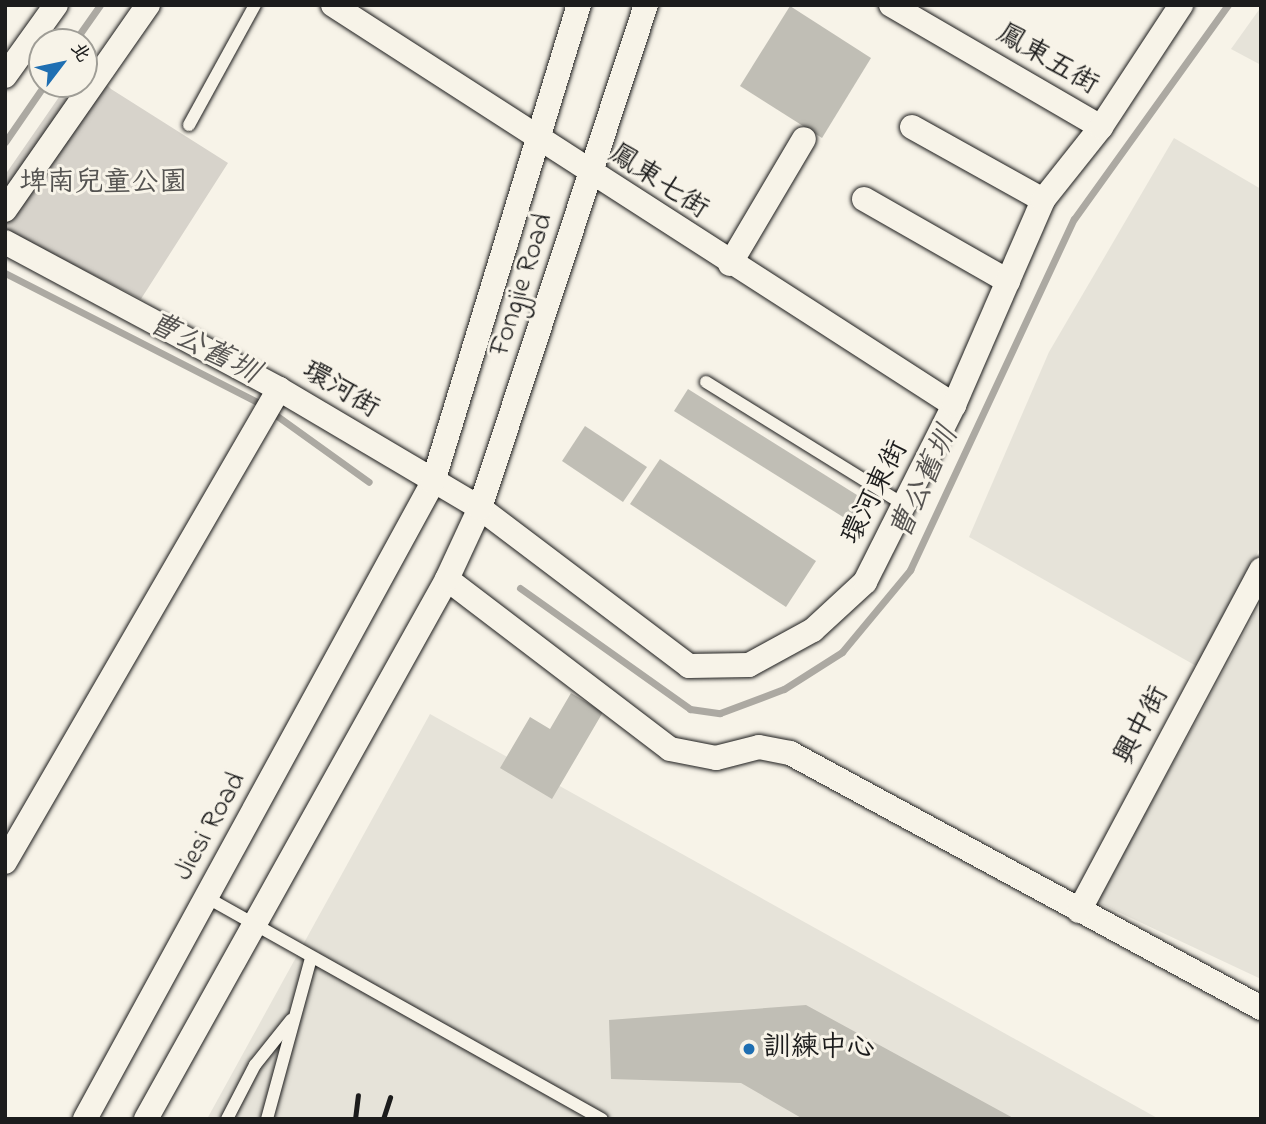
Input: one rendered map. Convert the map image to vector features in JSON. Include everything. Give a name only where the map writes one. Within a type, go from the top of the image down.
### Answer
[{"type":"street","points":[[5,76],[56,5]]},
{"type":"street","points":[[5,210],[148,5]]},
{"type":"street","name":"鳳東七街","points":[[334,5],[538,133],[591,176],[954,405]]},
{"type":"street","name":"Fongjie Road","points":[[389,563],[433,482],[579,5]]},
{"type":"street","name":"Fongjie Road","points":[[447,579],[480,508],[646,5]]},
{"type":"street","name":"鳳東五街","points":[[891,5],[1101,127]]},
{"type":"street","name":"環河東街","points":[[457,495],[480,508],[689,666],[749,665],[813,630],[865,582],[954,405],[1044,200],[1101,127],[1181,5]]},
{"type":"street","points":[[912,127],[1044,200]]},
{"type":"street","points":[[730,264],[804,139]]},
{"type":"street","points":[[864,199],[1008,281]]},
{"type":"street","name":"環河街","points":[[5,242],[272,402],[457,495]]},
{"type":"street","points":[[5,862],[272,402]]},
{"type":"street","name":"Jiesi Road","points":[[85,1119],[389,563]]},
{"type":"street","name":"興中街","points":[[1079,911],[1261,570]]},
{"type":"street","points":[[146,1119],[447,579],[670,749],[716,758],[759,747],[790,752],[1261,1009]]},
{"type":"lane","points":[[189,125],[255,5]]},
{"type":"lane","points":[[706,382],[904,505]]},
{"type":"lane","points":[[206,897],[602,1119]]},
{"type":"lane","points":[[267,1119],[311,958]]},
{"type":"lane","points":[[226,1119],[256,1065],[295,1014]]},
{"type":"shaded area","points":[[1261,7],[1261,65],[1231,49]]},
{"type":"shaded area","points":[[1174,138],[1261,189],[1261,546],[1198,667],[969,537],[1049,352]]},
{"type":"shaded area","points":[[1261,603],[1261,979],[1097,902]]},
{"type":"shaded area","points":[[430,714],[1159,1119],[207,1119]]},
{"type":"green space","name":"埤南兒童公園","points":[[98,76],[111,89],[228,163],[141,299],[5,230],[5,175],[58,98],[98,98]]},
{"type":"building","points":[[790,6],[871,58],[822,138],[740,86]]},
{"type":"building","points":[[688,389],[865,500],[851,522],[674,411]]},
{"type":"building","points":[[585,426],[647,467],[623,502],[562,461]]},
{"type":"building","points":[[660,459],[816,561],[786,607],[630,504]]},
{"type":"building","points":[[571,693],[603,712],[552,799],[500,768],[530,717],[550,729]]},
{"type":"building","name":"訓練中心","points":[[806,1005],[1015,1119],[803,1119],[741,1083],[611,1079],[609,1020]]},
{"type":"waterway","points":[[84,28],[100,5]]},
{"type":"waterway","name":"曹公舊圳","points":[[520,588],[690,709],[720,713],[784,689],[842,652],[910,570],[1074,219],[1228,5]]},
{"type":"waterway","points":[[5,142],[35,98]]},
{"type":"waterway","name":"曹公舊圳","points":[[5,273],[259,403],[369,482]]},
{"type":"railway","points":[[355,1119],[358,1095]]},
{"type":"railway","points":[[383,1119],[390,1097]]},
{"type":"place","name":"訓練中心","points":[[749,1049]]}]
